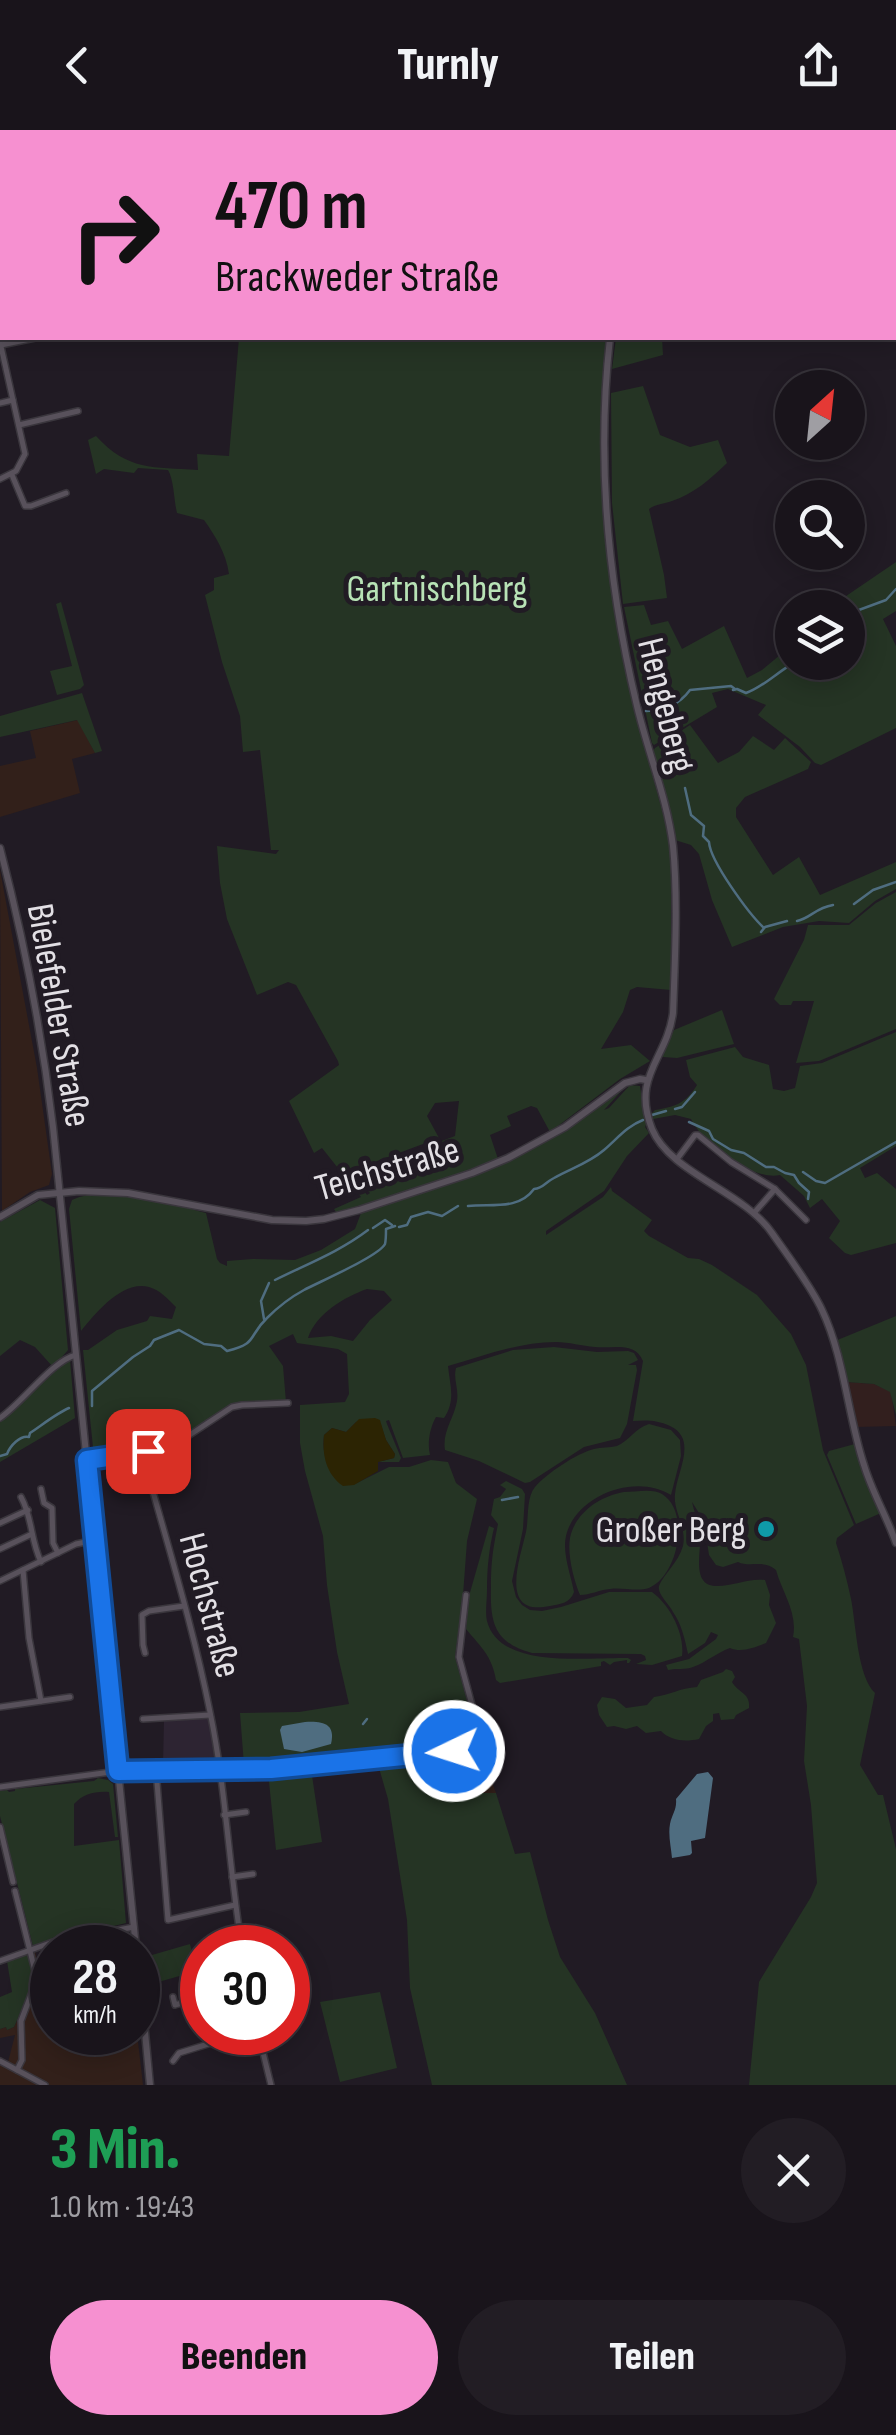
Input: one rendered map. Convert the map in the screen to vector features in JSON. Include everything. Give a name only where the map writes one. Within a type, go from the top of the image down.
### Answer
[{"type":"street","name":"Hengeberg","points":[[610,340],[604,472],[610,566],[622,642],[670,832],[674,866],[672,1022],[646,1080]]},
{"type":"street","points":[[0,344],[25,454],[12,475],[0,479]]},
{"type":"street","points":[[0,403],[13,400]]},
{"type":"street","points":[[19,425],[78,411]]},
{"type":"street","points":[[12,475],[25,506],[66,493]]},
{"type":"street","name":"Bielefelder Straße","points":[[0,848],[42,1045],[134,1925]]},
{"type":"street","points":[[646,1080],[651,1125],[662,1145],[769,1228],[822,1310],[864,1466],[896,1543]]},
{"type":"street","name":"Teichstraße","points":[[0,1217],[30,1198],[60,1192],[117,1192],[272,1220],[324,1219],[508,1158],[564,1128],[625,1083],[646,1080]]},
{"type":"street","points":[[677,1160],[698,1135],[731,1162],[775,1189],[806,1220]]},
{"type":"street","points":[[754,1213],[775,1189]]},
{"type":"street","points":[[0,1418],[62,1361],[76,1355]]},
{"type":"street","points":[[87,1460],[148,1451],[182,1440],[242,1404],[288,1404]]},
{"type":"street","name":"Hochstraße","points":[[124,1478],[148,1474],[184,1606],[211,1715],[238,1925]]},
{"type":"street","points":[[41,1489],[44,1503],[52,1508],[53,1543],[58,1553]]},
{"type":"street","points":[[21,1496],[41,1562]]},
{"type":"street","points":[[0,1523],[28,1510]]},
{"type":"street","points":[[0,1549],[32,1534]]},
{"type":"street","points":[[0,1580],[81,1542],[95,1540]]},
{"type":"street","points":[[24,1570],[29,1638],[40,1701]]},
{"type":"street","points":[[0,1786],[118,1771],[271,1769],[477,1748],[481,1738],[459,1657],[466,1595]]},
{"type":"street","points":[[145,1653],[142,1615],[184,1606]]},
{"type":"street","points":[[0,1707],[70,1696]]},
{"type":"street","name":"Hochstraße","points":[[142,1719],[211,1715]]},
{"type":"street","points":[[156,1770],[168,1920],[235,1905]]},
{"type":"street","points":[[224,1815],[246,1812]]},
{"type":"street","points":[[0,1827],[13,1882]]},
{"type":"street","points":[[0,1866],[8,1864]]},
{"type":"street","points":[[231,1877],[254,1874]]},
{"type":"street","points":[[0,1961],[30,1951],[15,1891]]},
{"type":"street","points":[[16,2070],[22,2060],[21,2021],[30,1998]]},
{"type":"street","points":[[173,1998],[175,2005],[180,2004]]},
{"type":"street","points":[[173,2061],[180,2053]]},
{"type":"street","points":[[147,2055],[150,2085]]},
{"type":"street","points":[[264,2055],[271,2085]]},
{"type":"street","points":[[0,2061],[45,2085]]},
{"type":"shaded area","points":[[78,720],[95,753],[72,759],[80,793],[0,817],[0,766],[36,758],[30,731]]},
{"type":"shaded area","points":[[0,870],[37,1068],[52,1174],[49,1185],[30,1192],[2,1211]]},
{"type":"shaded area","points":[[846,1382],[874,1384],[891,1392],[896,1426],[856,1427]]},
{"type":"shaded area","points":[[209,1716],[215,1759],[205,1759],[199,1765],[163,1765],[164,1720]]},
{"type":"shaded area","points":[[434,1754],[482,1755],[496,1793],[431,1793],[427,1759]]},
{"type":"shaded area","points":[[30,1953],[30,1979],[22,1956]]},
{"type":"shaded area","points":[[30,1994],[30,2055],[140,2055],[143,2085],[0,2085],[0,2057],[8,2062],[15,2035],[0,2038],[0,2029],[14,2027]]},
{"type":"green space","name":"Gartnischberg","points":[[239,340],[608,340],[600,441],[605,541],[614,610],[638,722],[669,836],[671,990],[630,990],[623,1012],[601,1049],[631,1045],[650,1061],[550,1132],[537,1108],[531,1106],[507,1116],[511,1126],[490,1135],[498,1159],[479,1167],[482,1172],[521,1154],[626,1086],[604,1110],[630,1085],[640,1086],[649,1133],[627,1156],[604,1191],[546,1231],[546,1235],[603,1197],[611,1187],[652,1220],[644,1231],[649,1236],[688,1258],[712,1265],[757,1295],[791,1334],[806,1365],[823,1450],[854,1525],[836,1543],[851,1599],[864,1675],[875,1693],[860,1765],[878,1795],[883,1795],[896,1849],[896,2085],[749,2085],[759,1982],[817,1883],[804,1761],[807,1706],[799,1639],[793,1637],[791,1611],[776,1570],[767,1565],[738,1562],[716,1565],[709,1555],[704,1521],[692,1502],[699,1529],[703,1580],[717,1586],[765,1580],[776,1623],[766,1643],[743,1650],[730,1648],[693,1667],[668,1670],[666,1665],[689,1659],[718,1635],[711,1632],[705,1643],[688,1654],[679,1622],[660,1592],[661,1582],[683,1546],[675,1494],[684,1447],[683,1439],[670,1426],[633,1421],[643,1361],[635,1351],[561,1342],[528,1344],[448,1366],[450,1405],[444,1418],[436,1417],[432,1425],[430,1455],[403,1458],[389,1420],[386,1421],[401,1458],[399,1462],[378,1462],[394,1458],[395,1454],[379,1420],[356,1422],[346,1432],[332,1428],[324,1435],[326,1459],[353,1485],[389,1467],[409,1467],[431,1460],[448,1462],[456,1483],[477,1499],[467,1541],[455,1657],[477,1737],[471,1747],[375,1752],[276,1766],[270,1762],[268,1766],[244,1765],[240,1713],[299,1712],[349,1704],[337,1652],[323,1536],[300,1443],[300,1405],[345,1402],[349,1394],[347,1354],[297,1343],[293,1334],[269,1346],[283,1366],[286,1402],[243,1402],[227,1407],[193,1433],[171,1442],[94,1457],[83,1350],[117,1330],[147,1321],[150,1316],[172,1319],[176,1307],[153,1288],[129,1288],[110,1300],[81,1331],[69,1209],[72,1200],[102,1193],[120,1194],[206,1213],[217,1259],[227,1266],[227,1261],[295,1260],[321,1250],[355,1229],[361,1213],[359,1208],[336,1212],[334,1209],[361,1197],[322,1148],[314,1153],[289,1101],[339,1065],[338,1061],[296,985],[288,982],[257,995],[227,919],[217,846],[276,854],[279,850],[271,850],[260,750],[243,752],[240,716],[205,595],[214,590],[214,578],[229,574],[226,559],[204,520],[177,513],[168,470],[138,468],[134,473],[104,469],[96,474],[88,440],[96,436],[119,456],[154,467],[198,470],[197,454],[229,456]],"holes":[[[459,1101],[455,1136],[359,1172],[357,1178],[370,1193],[367,1195],[353,1176],[356,1169],[439,1138],[427,1116],[435,1103]],[[367,1289],[384,1291],[392,1300],[353,1341],[331,1336],[308,1338],[317,1321],[349,1297]]]},
{"type":"green space","points":[[616,340],[662,340],[663,355],[612,369]]},
{"type":"green space","points":[[643,386],[660,435],[690,447],[718,440],[727,463],[687,494],[649,509],[667,598],[623,604],[612,503],[611,393]]},
{"type":"green space","points":[[896,562],[896,611],[883,619],[896,646],[896,728],[821,765],[758,715],[766,705],[728,689],[712,693],[717,707],[652,743],[624,607],[644,605],[651,625],[668,621],[682,649],[724,626],[747,678],[775,659],[775,680],[865,680],[865,590],[855,590]]},
{"type":"green space","points":[[61,602],[84,685],[57,695],[50,671],[72,666],[56,604]]},
{"type":"green space","points":[[82,693],[102,751],[95,753],[77,720],[0,737],[0,716]]},
{"type":"green space","points":[[690,725],[718,763],[739,752],[753,736],[774,750],[785,738],[811,762],[808,769],[745,797],[736,808],[736,817],[773,875],[799,857],[820,895],[896,862],[896,889],[849,923],[819,921],[783,927],[732,947],[712,900],[699,854],[691,845],[675,840],[652,753]]},
{"type":"green space","points":[[896,892],[896,1029],[819,1061],[796,1063],[814,1001],[780,1005],[774,999],[808,925],[849,925]]},
{"type":"green space","points":[[722,1010],[734,1044],[677,1058],[663,1057],[674,1030]]},
{"type":"green space","points":[[896,1032],[896,1146],[860,1168],[865,1178],[877,1173],[896,1189],[896,1243],[851,1255],[845,1253],[829,1238],[840,1221],[822,1199],[810,1208],[804,1196],[780,1175],[756,1172],[730,1159],[706,1139],[691,1119],[675,1115],[653,1119],[655,1110],[679,1103],[697,1085],[690,1077],[686,1060],[735,1047],[743,1057],[769,1065],[773,1089],[784,1091],[795,1088],[800,1066],[822,1063]]},
{"type":"green space","points":[[40,1200],[55,1208],[68,1350],[53,1367],[35,1347],[20,1340],[0,1356],[0,1222]]},
{"type":"green space","points":[[896,1316],[896,1415],[890,1392],[874,1384],[846,1382],[835,1341]]},
{"type":"green space","points":[[554,1347],[634,1353],[638,1360],[628,1365],[636,1365],[637,1370],[627,1424],[620,1438],[584,1447],[525,1483],[445,1450],[445,1437],[457,1401],[456,1368],[513,1350]]},
{"type":"green space","points":[[68,1360],[75,1418],[0,1462],[0,1421]]},
{"type":"green space","points":[[649,1424],[671,1430],[680,1440],[681,1456],[671,1495],[642,1486],[625,1487],[595,1499],[572,1521],[566,1536],[572,1596],[550,1606],[523,1603],[518,1595],[517,1570],[535,1487],[571,1459],[594,1449],[617,1446]]},
{"type":"green space","points":[[855,1444],[881,1513],[856,1524],[827,1455]]},
{"type":"green space","points":[[506,1481],[525,1494],[523,1529],[512,1581],[522,1605],[542,1611],[609,1592],[652,1592],[675,1621],[682,1656],[652,1665],[636,1664],[646,1660],[645,1656],[532,1653],[502,1637],[492,1611],[492,1562],[498,1524],[491,1515],[494,1499],[506,1489],[500,1485]]},
{"type":"green space","points":[[654,1491],[671,1503],[678,1528],[674,1558],[659,1581],[649,1588],[580,1595],[570,1559],[573,1529],[590,1507],[624,1492]]},
{"type":"green space","points":[[489,1526],[494,1528],[486,1614],[495,1637],[527,1654],[570,1659],[628,1658],[629,1663],[627,1660],[610,1665],[604,1661],[601,1666],[500,1683],[496,1680],[489,1658],[466,1629],[469,1596]]},
{"type":"green space","points":[[726,1669],[732,1671],[732,1682],[746,1696],[749,1708],[734,1719],[721,1720],[719,1713],[713,1714],[713,1721],[699,1739],[678,1740],[661,1731],[646,1733],[637,1726],[607,1727],[599,1715],[597,1705],[602,1697],[615,1699],[626,1708],[647,1705],[654,1697],[697,1687],[701,1680]]},
{"type":"green space","points":[[418,1756],[427,1759],[431,1793],[496,1793],[515,1854],[530,1852],[560,1957],[595,2013],[627,2085],[432,2085],[410,1988],[407,1920],[388,1799],[377,1761]]},
{"type":"green space","points":[[311,1769],[322,1842],[276,1850],[268,1772]]},
{"type":"green space","points":[[98,1778],[113,1784],[118,1837],[109,1792],[94,1793],[74,1804],[74,1846],[119,1840],[126,1923],[30,1925],[30,1934],[0,1816],[0,1791]]},
{"type":"green space","points":[[180,1947],[180,1976],[160,1982],[160,1953]]},
{"type":"green space","points":[[26,1955],[30,1961],[30,1990],[14,2027],[7,2030],[0,2029],[0,1997],[12,1992],[7,1961]]},
{"type":"green space","points":[[380,1992],[397,2068],[340,2082],[320,2002]]},
{"type":"sand","points":[[359,1419],[380,1420],[394,1458],[378,1462],[378,1471],[354,1485],[343,1486],[326,1464],[324,1435],[332,1428],[346,1432]]},
{"type":"water","points":[[305,1722],[326,1725],[331,1732],[331,1744],[302,1752],[284,1749],[282,1726]]},
{"type":"water","points":[[708,1772],[713,1778],[705,1838],[691,1841],[690,1855],[672,1858],[669,1828],[676,1799],[697,1774]]},
{"type":"waterway","points":[[865,608],[886,600],[896,589]]},
{"type":"waterway","points":[[733,690],[746,693],[775,676]]},
{"type":"waterway","points":[[646,711],[671,706],[690,690],[731,686],[735,689]]},
{"type":"waterway","points":[[685,788],[691,815],[704,826],[703,836],[723,874],[764,928]]},
{"type":"waterway","points":[[854,904],[873,890],[896,882]]},
{"type":"waterway","points":[[797,921],[833,905]]},
{"type":"waterway","points":[[761,932],[765,927],[787,921]]},
{"type":"waterway","points":[[675,1109],[682,1107],[695,1092]]},
{"type":"waterway","points":[[652,1115],[666,1111]]},
{"type":"waterway","points":[[468,1206],[520,1201],[534,1189],[592,1159],[643,1120]]},
{"type":"waterway","points":[[689,1122],[709,1131],[713,1139],[731,1150],[794,1175],[809,1192],[808,1199]]},
{"type":"waterway","points":[[803,1172],[825,1183],[896,1142]]},
{"type":"waterway","points":[[399,1227],[407,1225],[411,1217],[428,1212],[442,1216],[458,1206]]},
{"type":"waterway","points":[[373,1228],[385,1220],[392,1225]]},
{"type":"waterway","points":[[92,1406],[92,1391],[154,1340],[179,1330],[227,1351],[244,1345],[289,1299],[380,1249],[385,1244],[386,1229],[395,1226]]},
{"type":"waterway","points":[[275,1280],[368,1230]]},
{"type":"waterway","points":[[264,1319],[261,1301],[269,1283]]},
{"type":"waterway","points":[[0,1456],[7,1454],[19,1439],[29,1437],[69,1408]]},
{"type":"waterway","points":[[502,1500],[518,1497]]},
{"type":"waterway","points":[[363,1724],[367,1719]]},
{"type":"place","name":"Großer Berg","points":[[766,1529]]},
{"type":"route","points":[[148,1451],[87,1460],[118,1771],[271,1769],[454,1751]]}]
